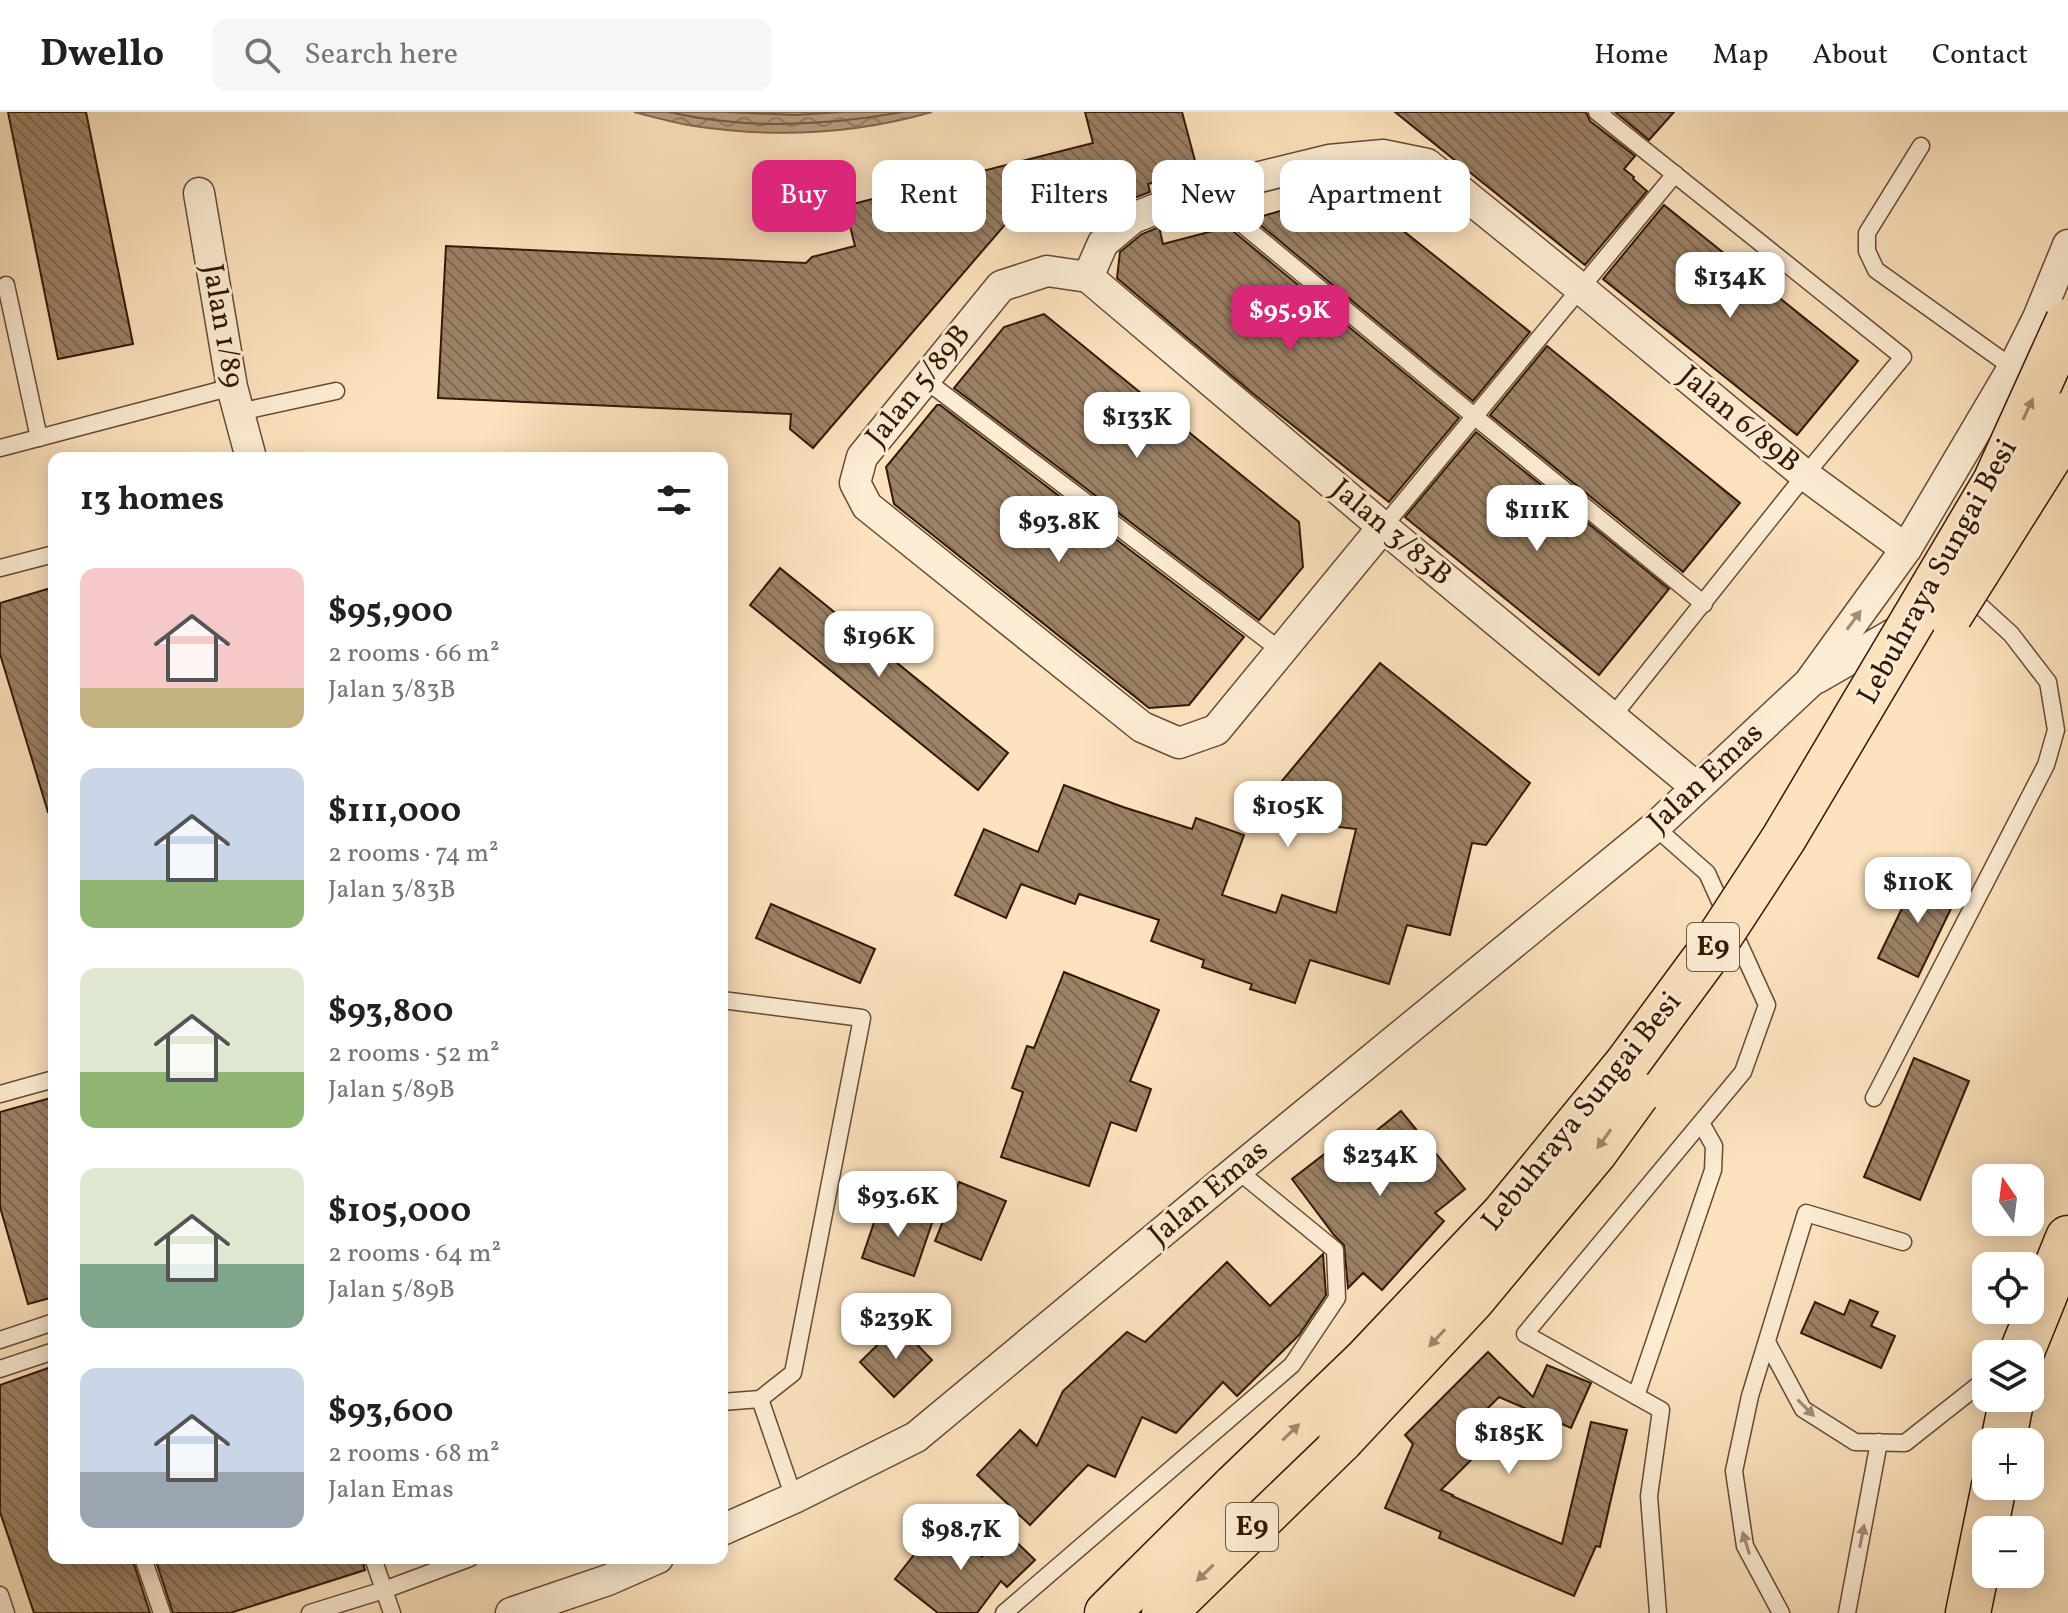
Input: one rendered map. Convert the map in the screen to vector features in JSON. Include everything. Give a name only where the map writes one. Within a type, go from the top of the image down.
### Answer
[{"type":"highway","name":"Lebuhraya Sungai Besi","points":[[1107,1613],[1366,1360],[1493,1225],[1643,1041],[1713,947],[1784,838],[1995,482],[2068,321]]},
{"type":"highway","name":"Lebuhraya Sungai Besi","points":[[1164,1613],[1341,1440],[1472,1300],[1595,1152],[1707,996],[1822,819],[2050,456],[2068,414]]},
{"type":"highway","points":[[2025,1340],[2068,1238]]},
{"type":"highway","points":[[1968,1613],[1991,1500]]},
{"type":"street","name":"Jalan 6/89B","points":[[1264,176],[1329,160],[1383,155],[1427,164],[1805,475],[1917,558]]},
{"type":"street","name":"Jalan 1/89","points":[[199,193],[235,400],[249,452]]},
{"type":"street","points":[[1088,277],[1103,243],[1133,218],[1152,211]]},
{"type":"street","name":"Jalan Emas","points":[[728,1527],[916,1437],[1655,827],[1809,683],[1917,558],[2038,318],[2068,245]]},
{"type":"street","name":"Jalan 5/89B","points":[[1088,277],[1047,271],[1001,286],[862,457],[855,483],[867,506],[1142,727],[1179,743],[1216,730],[1383,527]]},
{"type":"street","name":"Jalan 3/83B","points":[[1088,277],[1696,787]]},
{"type":"street","name":"Jalan Emas","points":[[1809,683],[1965,593],[2068,433]]},
{"type":"street","points":[[511,1613],[604,1569],[629,1564]]},
{"type":"lane","points":[[1597,112],[1903,357],[1612,717]]},
{"type":"lane","points":[[1921,146],[1867,233],[1867,251],[1876,270],[2013,368]]},
{"type":"lane","points":[[1383,527],[1675,174]]},
{"type":"lane","points":[[1252,232],[1704,604]]},
{"type":"lane","points":[[6,285],[39,438]]},
{"type":"lane","points":[[924,379],[1280,650]]},
{"type":"lane","points":[[0,448],[235,400],[336,391]]},
{"type":"lane","points":[[0,568],[48,556]]},
{"type":"lane","points":[[1874,1098],[2046,765],[2056,730],[2048,682],[2011,634],[1965,593],[1917,558]]},
{"type":"lane","points":[[1655,827],[1707,873],[1767,1005],[1743,1072],[1525,1334],[1661,1410],[1649,1496],[1658,1613]]},
{"type":"lane","points":[[728,1001],[862,1018],[793,1373],[760,1399],[728,1402]]},
{"type":"lane","points":[[0,1094],[48,1081]]},
{"type":"lane","points":[[1636,1396],[1713,1170],[1714,1146],[1701,1123]]},
{"type":"lane","points":[[1004,1613],[1292,1365],[1337,1298],[1335,1250],[1237,1170]]},
{"type":"lane","points":[[1781,1613],[1745,1546],[1734,1471],[1750,1396],[1806,1213],[1903,1242]]},
{"type":"lane","points":[[0,1340],[48,1324]]},
{"type":"lane","points":[[1767,1342],[1803,1409],[1855,1442],[1905,1443],[1972,1390]]},
{"type":"lane","points":[[0,1369],[48,1353]]},
{"type":"lane","points":[[760,1399],[794,1498]]},
{"type":"lane","points":[[1847,1613],[1879,1442]]},
{"type":"lane","points":[[145,1564],[162,1613]]},
{"type":"lane","points":[[375,1564],[392,1613]]},
{"type":"lane","points":[[310,1613],[454,1564]]},
{"type":"lane","points":[[0,1595],[6,1613]]},
{"type":"water","points":[[634,112],[932,112],[873,125],[784,133],[694,126]]},
{"type":"building","points":[[8,112],[86,112],[133,344],[58,359]]},
{"type":"building","points":[[1085,112],[1182,112],[1195,160],[1152,160],[1152,183],[1148,184],[1150,192],[1136,197],[1136,160],[1026,160],[1093,143]]},
{"type":"building","points":[[1395,112],[1586,112],[1590,121],[1635,156],[1624,169],[1647,191],[1585,265],[1470,172],[1470,160],[1455,160]]},
{"type":"building","points":[[1615,112],[1674,112],[1649,140]]},
{"type":"building","points":[[1002,166],[1002,228],[813,448],[790,429],[791,414],[438,398],[446,246],[806,263],[812,257],[855,246],[852,232],[856,232],[856,203],[872,199],[872,232],[986,232],[986,170]]},
{"type":"building","points":[[1664,205],[1858,361],[1797,435],[1603,279]]},
{"type":"building","points":[[1280,211],[1280,232],[1405,232],[1530,332],[1473,401],[1264,228],[1264,216]]},
{"type":"building","points":[[1152,230],[1160,232],[1163,244],[1209,232],[1234,232],[1459,418],[1389,502],[1251,392],[1117,278],[1120,252]]},
{"type":"building","points":[[1044,314],[1299,522],[1303,567],[1259,620],[954,388],[1004,327]]},
{"type":"building","points":[[1547,346],[1740,503],[1683,572],[1490,415]]},
{"type":"building","points":[[937,405],[1244,637],[1189,705],[1149,708],[894,504],[886,467]]},
{"type":"building","points":[[1476,432],[1669,589],[1599,675],[1405,517]]},
{"type":"building","points":[[780,568],[1008,753],[978,790],[750,605]]},
{"type":"building","points":[[48,589],[48,812],[0,654],[0,603]]},
{"type":"building","points":[[1380,663],[1530,783],[1486,845],[1472,843],[1450,935],[1407,925],[1389,984],[1310,960],[1295,1003],[1250,989],[1252,984],[1202,967],[1204,960],[1151,941],[1159,920],[1079,894],[1075,904],[1021,884],[1006,918],[955,895],[984,829],[1038,852],[1064,785],[1192,829],[1196,818],[1244,835],[1222,895],[1276,913],[1282,895],[1336,913],[1356,829],[1252,817]]},
{"type":"building","points":[[1919,873],[1959,892],[1918,977],[1878,958]]},
{"type":"building","points":[[771,904],[875,949],[860,983],[756,938]]},
{"type":"building","points":[[1064,972],[1159,1010],[1130,1081],[1151,1089],[1136,1131],[1111,1122],[1089,1186],[1001,1157],[1023,1092],[1012,1088],[1027,1046],[1034,1048]]},
{"type":"building","points":[[1914,1058],[1969,1081],[1920,1200],[1864,1177]]},
{"type":"building","points":[[48,1099],[48,1299],[28,1304],[0,1207],[0,1112]]},
{"type":"building","points":[[1401,1111],[1465,1189],[1435,1213],[1444,1221],[1382,1290],[1363,1273],[1348,1288],[1344,1245],[1292,1179],[1348,1136],[1356,1147]]},
{"type":"building","points":[[959,1182],[1006,1201],[981,1260],[935,1241]]},
{"type":"building","points":[[881,1202],[933,1220],[914,1276],[862,1258]]},
{"type":"building","points":[[1323,1254],[1326,1295],[1299,1335],[1237,1396],[1223,1382],[1176,1433],[1142,1417],[1115,1477],[1088,1465],[1030,1525],[977,1475],[1020,1430],[1037,1446],[1063,1391],[1127,1332],[1145,1342],[1227,1262],[1270,1306]]},
{"type":"building","points":[[1850,1300],[1878,1312],[1871,1326],[1895,1336],[1881,1368],[1801,1333],[1815,1302],[1844,1315]]},
{"type":"building","points":[[898,1325],[932,1360],[894,1397],[860,1362]]},
{"type":"building","points":[[1488,1352],[1533,1397],[1547,1365],[1591,1383],[1571,1428],[1499,1397],[1457,1439],[1475,1456],[1441,1490],[1562,1544],[1591,1422],[1627,1430],[1600,1547],[1596,1546],[1574,1596],[1439,1538],[1441,1532],[1385,1508],[1413,1444],[1405,1435]]},
{"type":"building","points":[[48,1368],[48,1564],[134,1564],[150,1613],[34,1613],[0,1512],[0,1385]]},
{"type":"building","points":[[938,1524],[982,1557],[1006,1532],[1035,1560],[1007,1587],[1001,1581],[977,1613],[938,1613],[895,1579]]},
{"type":"building","points":[[157,1564],[364,1564],[365,1570],[230,1613],[173,1613]]}]
